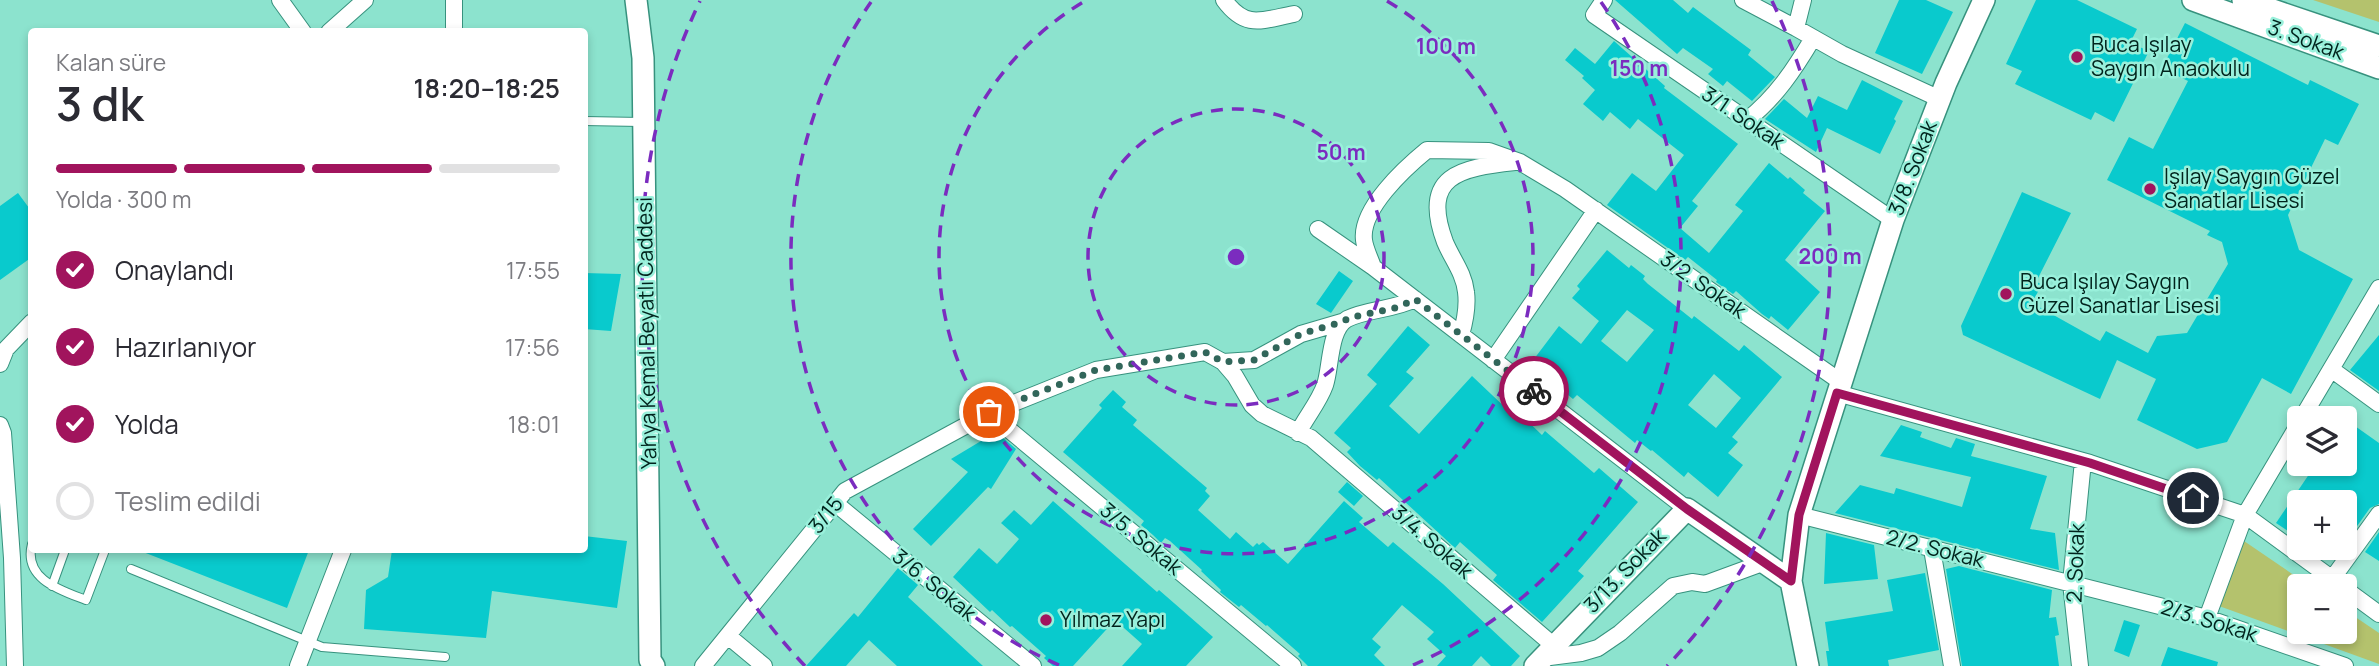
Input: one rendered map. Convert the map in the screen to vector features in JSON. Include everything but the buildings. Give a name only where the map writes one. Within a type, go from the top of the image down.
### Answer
[{"type":"main road","name":"Yahya Kemal Beyatlı Caddesi","points":[[636,0],[643,58],[650,660],[654,666]]},
{"type":"main road","name":"3/8. Sokak","points":[[1808,666],[1791,581],[1799,515],[1893,220],[1940,99],[1984,0]]},
{"type":"main road","name":"3. Sokak","points":[[2193,0],[2379,68]]},
{"type":"main road","name":"3. Sokak","points":[[2243,0],[2379,46]]},
{"type":"main road","points":[[1687,509],[1791,581]]},
{"type":"main road","name":"3/13. Sokak","points":[[1543,657],[1687,509]]},
{"type":"street","points":[[280,0],[300,28]]},
{"type":"street","points":[[334,28],[365,0]]},
{"type":"street","points":[[454,0],[454,28]]},
{"type":"street","points":[[1224,0],[1234,13],[1244,20],[1263,20],[1294,14]]},
{"type":"street","name":"3/1. Sokak","points":[[1604,0],[1594,15],[1893,220]]},
{"type":"street","points":[[1743,0],[1842,54],[1940,99]]},
{"type":"street","points":[[1796,29],[1803,0]]},
{"type":"street","points":[[1747,120],[1766,106],[1780,89],[1813,37]]},
{"type":"street","name":"3/2. Sokak","points":[[1373,267],[1363,238],[1371,212],[1394,178],[1427,150],[1489,151],[1520,162],[1565,189],[1839,388],[2083,461],[2245,515]]},
{"type":"street","points":[[1461,335],[1466,317],[1466,291],[1459,267],[1445,243],[1438,214],[1437,195],[1451,176],[1495,164],[1520,162]]},
{"type":"street","points":[[1493,360],[1595,210]]},
{"type":"street","points":[[1318,229],[1373,267],[1687,509]]},
{"type":"street","points":[[2309,406],[2379,288]]},
{"type":"street","name":"3/15","points":[[703,666],[845,491],[989,412],[1096,370],[1205,352],[1223,362],[1254,360],[1301,334],[1349,318],[1399,307],[1415,299]]},
{"type":"street","points":[[1304,435],[1325,385],[1330,354],[1342,322]]},
{"type":"street","points":[[0,364],[6,349],[28,326]]},
{"type":"street","name":"3/4. Sokak","points":[[1223,362],[1235,376],[1252,405],[1262,414],[1304,435],[1543,657]]},
{"type":"street","points":[[2331,369],[2379,404]]},
{"type":"street","name":"3/5. Sokak","points":[[989,412],[1293,666]]},
{"type":"street","points":[[0,425],[3,433],[11,544],[15,666]]},
{"type":"street","points":[[2207,618],[2245,515],[2287,444]]},
{"type":"street","name":"2. Sokak","points":[[2080,666],[2071,583],[2083,461]]},
{"type":"street","name":"3/6. Sokak","points":[[835,503],[1033,666]]},
{"type":"street","points":[[2346,574],[2379,514]]},
{"type":"street","name":"2/2. Sokak","points":[[1799,515],[2071,583]]},
{"type":"street","points":[[2245,515],[2325,574]]},
{"type":"street","points":[[1932,549],[1952,666]]},
{"type":"street","points":[[298,666],[342,553]]},
{"type":"street","points":[[1543,657],[1581,653],[1598,648],[1620,633],[1674,586],[1692,582],[1705,584],[1765,562]]},
{"type":"street","name":"2/3. Sokak","points":[[2071,583],[2207,618],[2345,666]]},
{"type":"street","points":[[2357,598],[2379,614]]},
{"type":"street","points":[[728,636],[764,666]]},
{"type":"lane","points":[[588,121],[644,122]]},
{"type":"lane","points":[[31,553],[34,570],[52,586],[86,600],[104,553]]},
{"type":"lane","points":[[52,586],[64,553]]},
{"type":"lane","points":[[131,569],[307,643],[322,647],[445,657]]},
{"type":"green space","points":[[2313,0],[2379,0],[2379,22]]},
{"type":"green space","points":[[2244,541],[2292,574],[2287,574],[2287,631],[2219,606]]},
{"type":"green space","points":[[2357,618],[2379,633],[2379,664],[2324,644],[2357,644]]},
{"type":"way so far","points":[[989,412],[1096,370],[1205,352],[1223,362],[1254,360],[1301,334],[1349,318],[1399,307],[1415,299],[1534,391]]},
{"type":"place","name":"Buca Işılay Saygın Anaokulu","points":[[2077,57]]},
{"type":"place","name":"Işılay Saygın Güzel Sanatlar Lisesi","points":[[2150,189]]},
{"type":"place","name":"Buca Işılay Saygın Güzel Sanatlar Lisesi","points":[[2006,294]]},
{"type":"place","name":"Yılmaz Yapı","points":[[1046,620]]},
{"type":"route","points":[[1534,391],[1687,509],[1791,581],[1799,515],[1837,393],[2090,463],[2193,498]]}]
